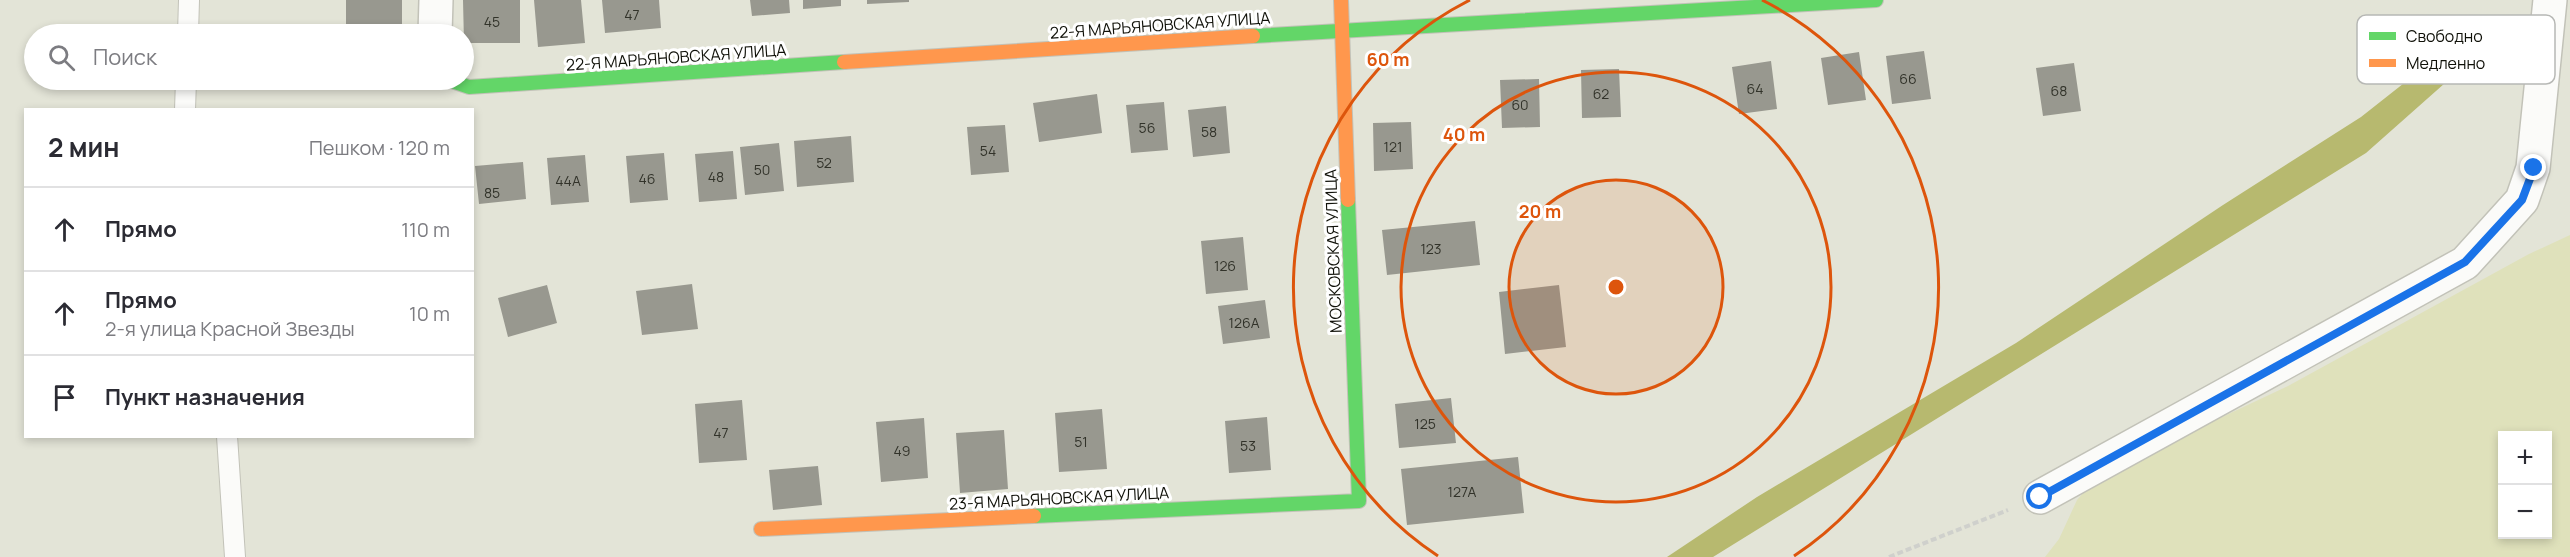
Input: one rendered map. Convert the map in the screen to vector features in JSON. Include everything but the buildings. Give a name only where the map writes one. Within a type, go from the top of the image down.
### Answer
[{"type":"street","points":[[435,24],[436,0]]},
{"type":"street","name":"МОСКОВСКАЯ УЛИЦА","points":[[1341,0],[1359,501]]},
{"type":"street","name":"22-Я МАРЬЯНОВСКАЯ УЛИЦА","points":[[474,87],[1341,30],[1876,0]]},
{"type":"street","points":[[2549,15],[2550,0]]},
{"type":"street","points":[[2040,497],[2465,262],[2522,200],[2534,168],[2542,84]]},
{"type":"street","name":"23-Я МАРЬЯНОВСКАЯ УЛИЦА","points":[[762,529],[1359,501]]},
{"type":"lane","points":[[188,24],[189,0]]},
{"type":"lane","points":[[185,108],[186,90]]},
{"type":"lane","points":[[227,438],[235,557]]},
{"type":"path","points":[[1889,557],[2040,497]]},
{"type":"shaded area","points":[[2403,84],[2444,84],[2366,153],[1713,557],[1667,557],[1757,497],[2016,343],[2223,205],[2361,117]]},
{"type":"shaded area","points":[[2570,235],[2570,557],[2045,557],[2059,539],[2077,500],[2099,475],[2288,386],[2529,254]]},
{"type":"traffic: fast","points":[[1253,36],[1876,0]]},
{"type":"traffic: fast","points":[[474,87],[844,62]]},
{"type":"traffic: fast","points":[[1034,516],[1359,501],[1348,200]]},
{"type":"traffic: slow","points":[[1341,0],[1348,200]]},
{"type":"traffic: slow","points":[[844,62],[1253,36]]},
{"type":"traffic: slow","points":[[761,529],[1034,516]]},
{"type":"route","points":[[2040,497],[2465,262],[2522,200],[2534,168]]}]
